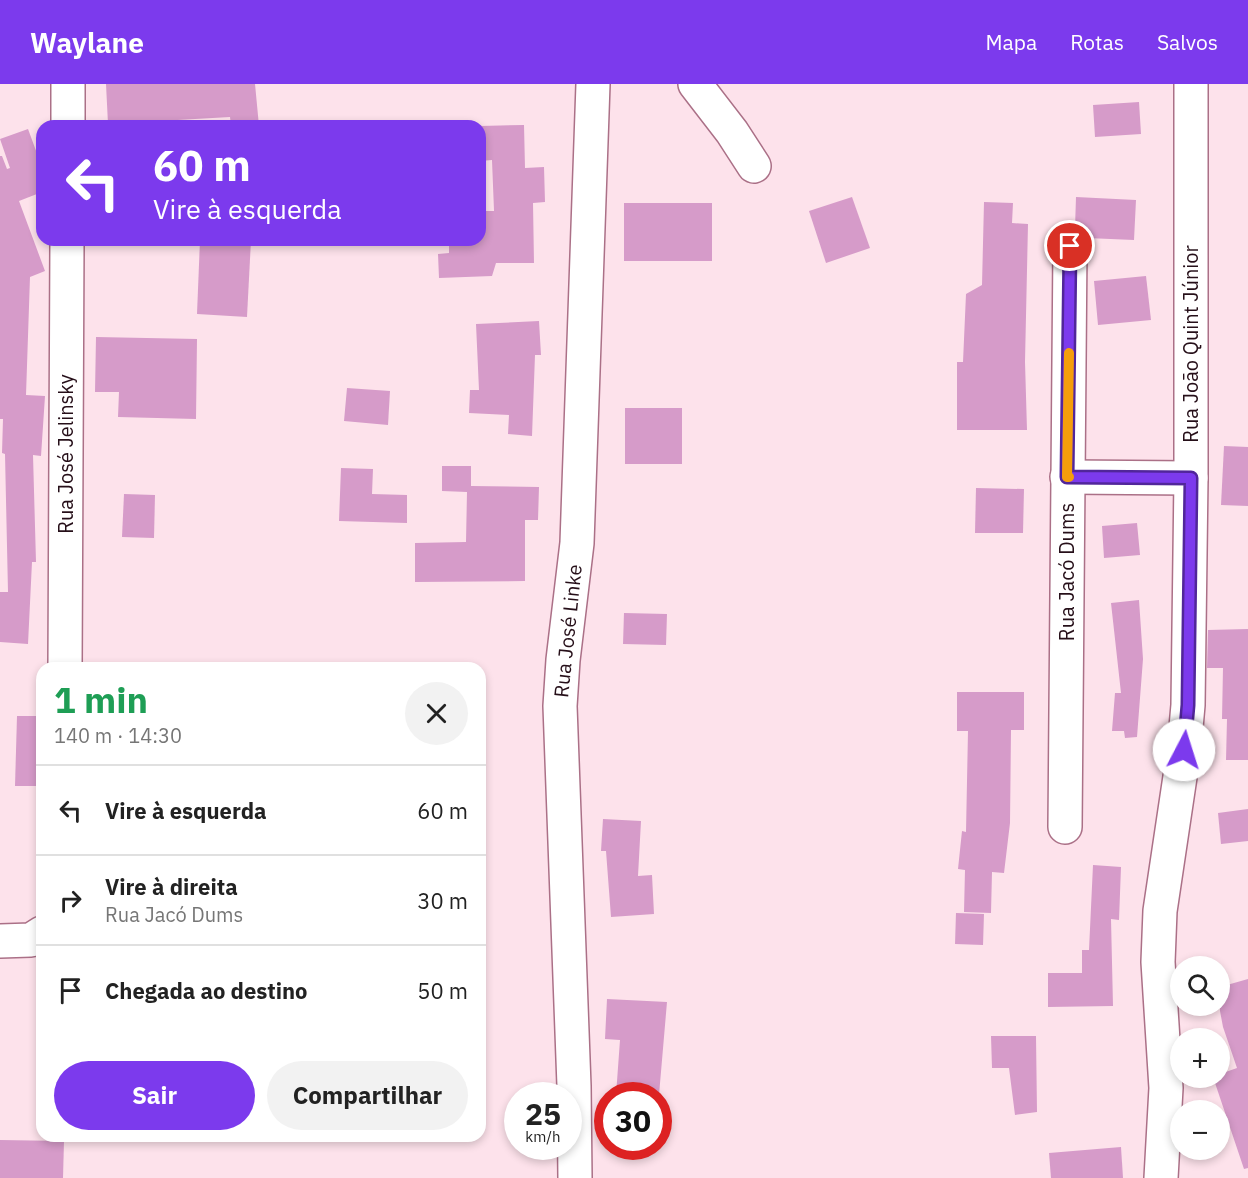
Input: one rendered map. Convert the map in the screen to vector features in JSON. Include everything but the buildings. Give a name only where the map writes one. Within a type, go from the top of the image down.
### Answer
[{"type":"street","points":[[68,84],[68,120]]},
{"type":"street","name":"Rua José Linke","points":[[575,1178],[574,1086],[560,706],[577,543],[593,84]]},
{"type":"street","points":[[695,84],[732,132],[754,166]]},
{"type":"street","name":"Rua João Quint Júnior","points":[[1161,1178],[1166,1088],[1158,963],[1160,911],[1184,750],[1188,705],[1191,478],[1191,84]]},
{"type":"street","name":"Rua José Jelinsky","points":[[65,662],[67,246]]},
{"type":"street","name":"Rua Jacó Dums","points":[[1065,826],[1070,246]]},
{"type":"street","points":[[1067,477],[1191,478]]},
{"type":"street","points":[[0,941],[31,940],[36,937]]},
{"type":"slow traffic","points":[[1069,353],[1067,477],[1069,477]]},
{"type":"route","points":[[1070,246],[1067,477],[1191,478],[1188,705],[1184,750]]}]
